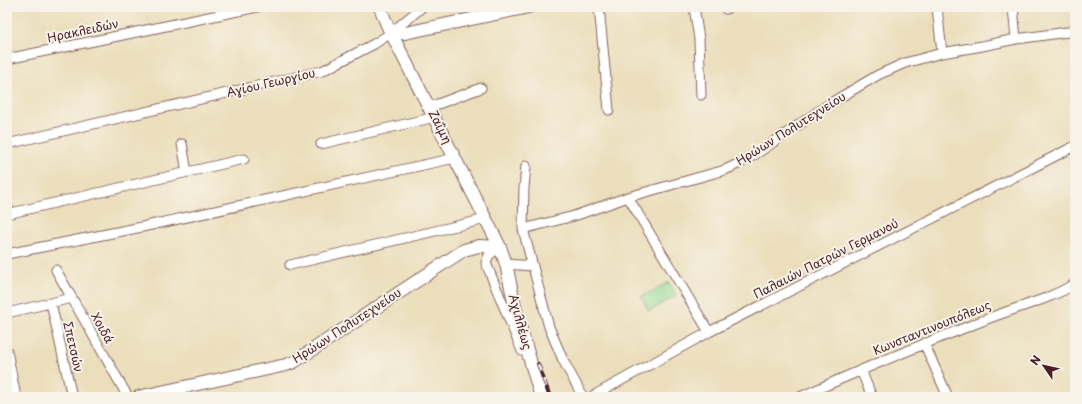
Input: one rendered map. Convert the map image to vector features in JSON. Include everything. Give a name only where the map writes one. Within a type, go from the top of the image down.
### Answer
[{"type":"street","name":"Ηρακλειδών","points":[[7,59],[258,7]]},
{"type":"street","name":"Ζαΐμη","points":[[380,7],[391,33],[500,247]]},
{"type":"street","points":[[391,33],[422,7]]},
{"type":"street","name":"Αγίου Γεωργίου","points":[[7,144],[322,71],[374,44],[391,33],[405,33],[529,7]]},
{"type":"street","points":[[599,7],[609,110]]},
{"type":"street","points":[[694,7],[699,39],[701,95]]},
{"type":"street","points":[[937,7],[942,53]]},
{"type":"street","points":[[1013,7],[1016,39]]},
{"type":"street","name":"Ηρώων Πολυτεχνείου","points":[[523,229],[574,216],[628,197],[712,174],[736,165],[759,152],[830,104],[878,75],[905,63],[942,53],[1016,39],[1075,32]]},
{"type":"street","points":[[321,144],[432,112],[481,88]]},
{"type":"street","points":[[182,144],[187,172]]},
{"type":"street","name":"Παλαιών Πατρών Γερμανού","points":[[591,397],[709,332],[1075,146]]},
{"type":"street","points":[[7,254],[149,225],[456,158]]},
{"type":"street","points":[[7,214],[244,159]]},
{"type":"street","points":[[526,166],[524,188],[524,237],[551,333],[563,360],[583,397]]},
{"type":"street","points":[[628,197],[709,332]]},
{"type":"street","points":[[290,265],[486,220]]},
{"type":"street","name":"Ηρώων Πολυτεχνείου","points":[[138,397],[294,362],[464,250],[479,246],[500,247]]},
{"type":"street","points":[[500,247],[487,256],[487,266],[524,357],[527,362],[530,363]]},
{"type":"street","name":"Αχιλλέως","points":[[500,247],[506,264],[530,363],[541,397]]},
{"type":"street","points":[[506,264],[533,266]]},
{"type":"street","name":"Χοιδά","points":[[56,270],[128,397]]},
{"type":"street","name":"Κωνσταντινουπόλεως","points":[[800,397],[924,343],[1054,295],[1075,284]]},
{"type":"street","points":[[7,312],[72,298]]},
{"type":"street","name":"Σπετσών","points":[[50,303],[72,397]]},
{"type":"street","points":[[924,343],[948,397]]},
{"type":"street","points":[[7,351],[16,397]]},
{"type":"street","points":[[861,370],[872,397]]},
{"type":"green space","points":[[669,282],[676,296],[649,311],[641,297]]},
{"type":"railway","points":[[538,364],[550,397]]}]
